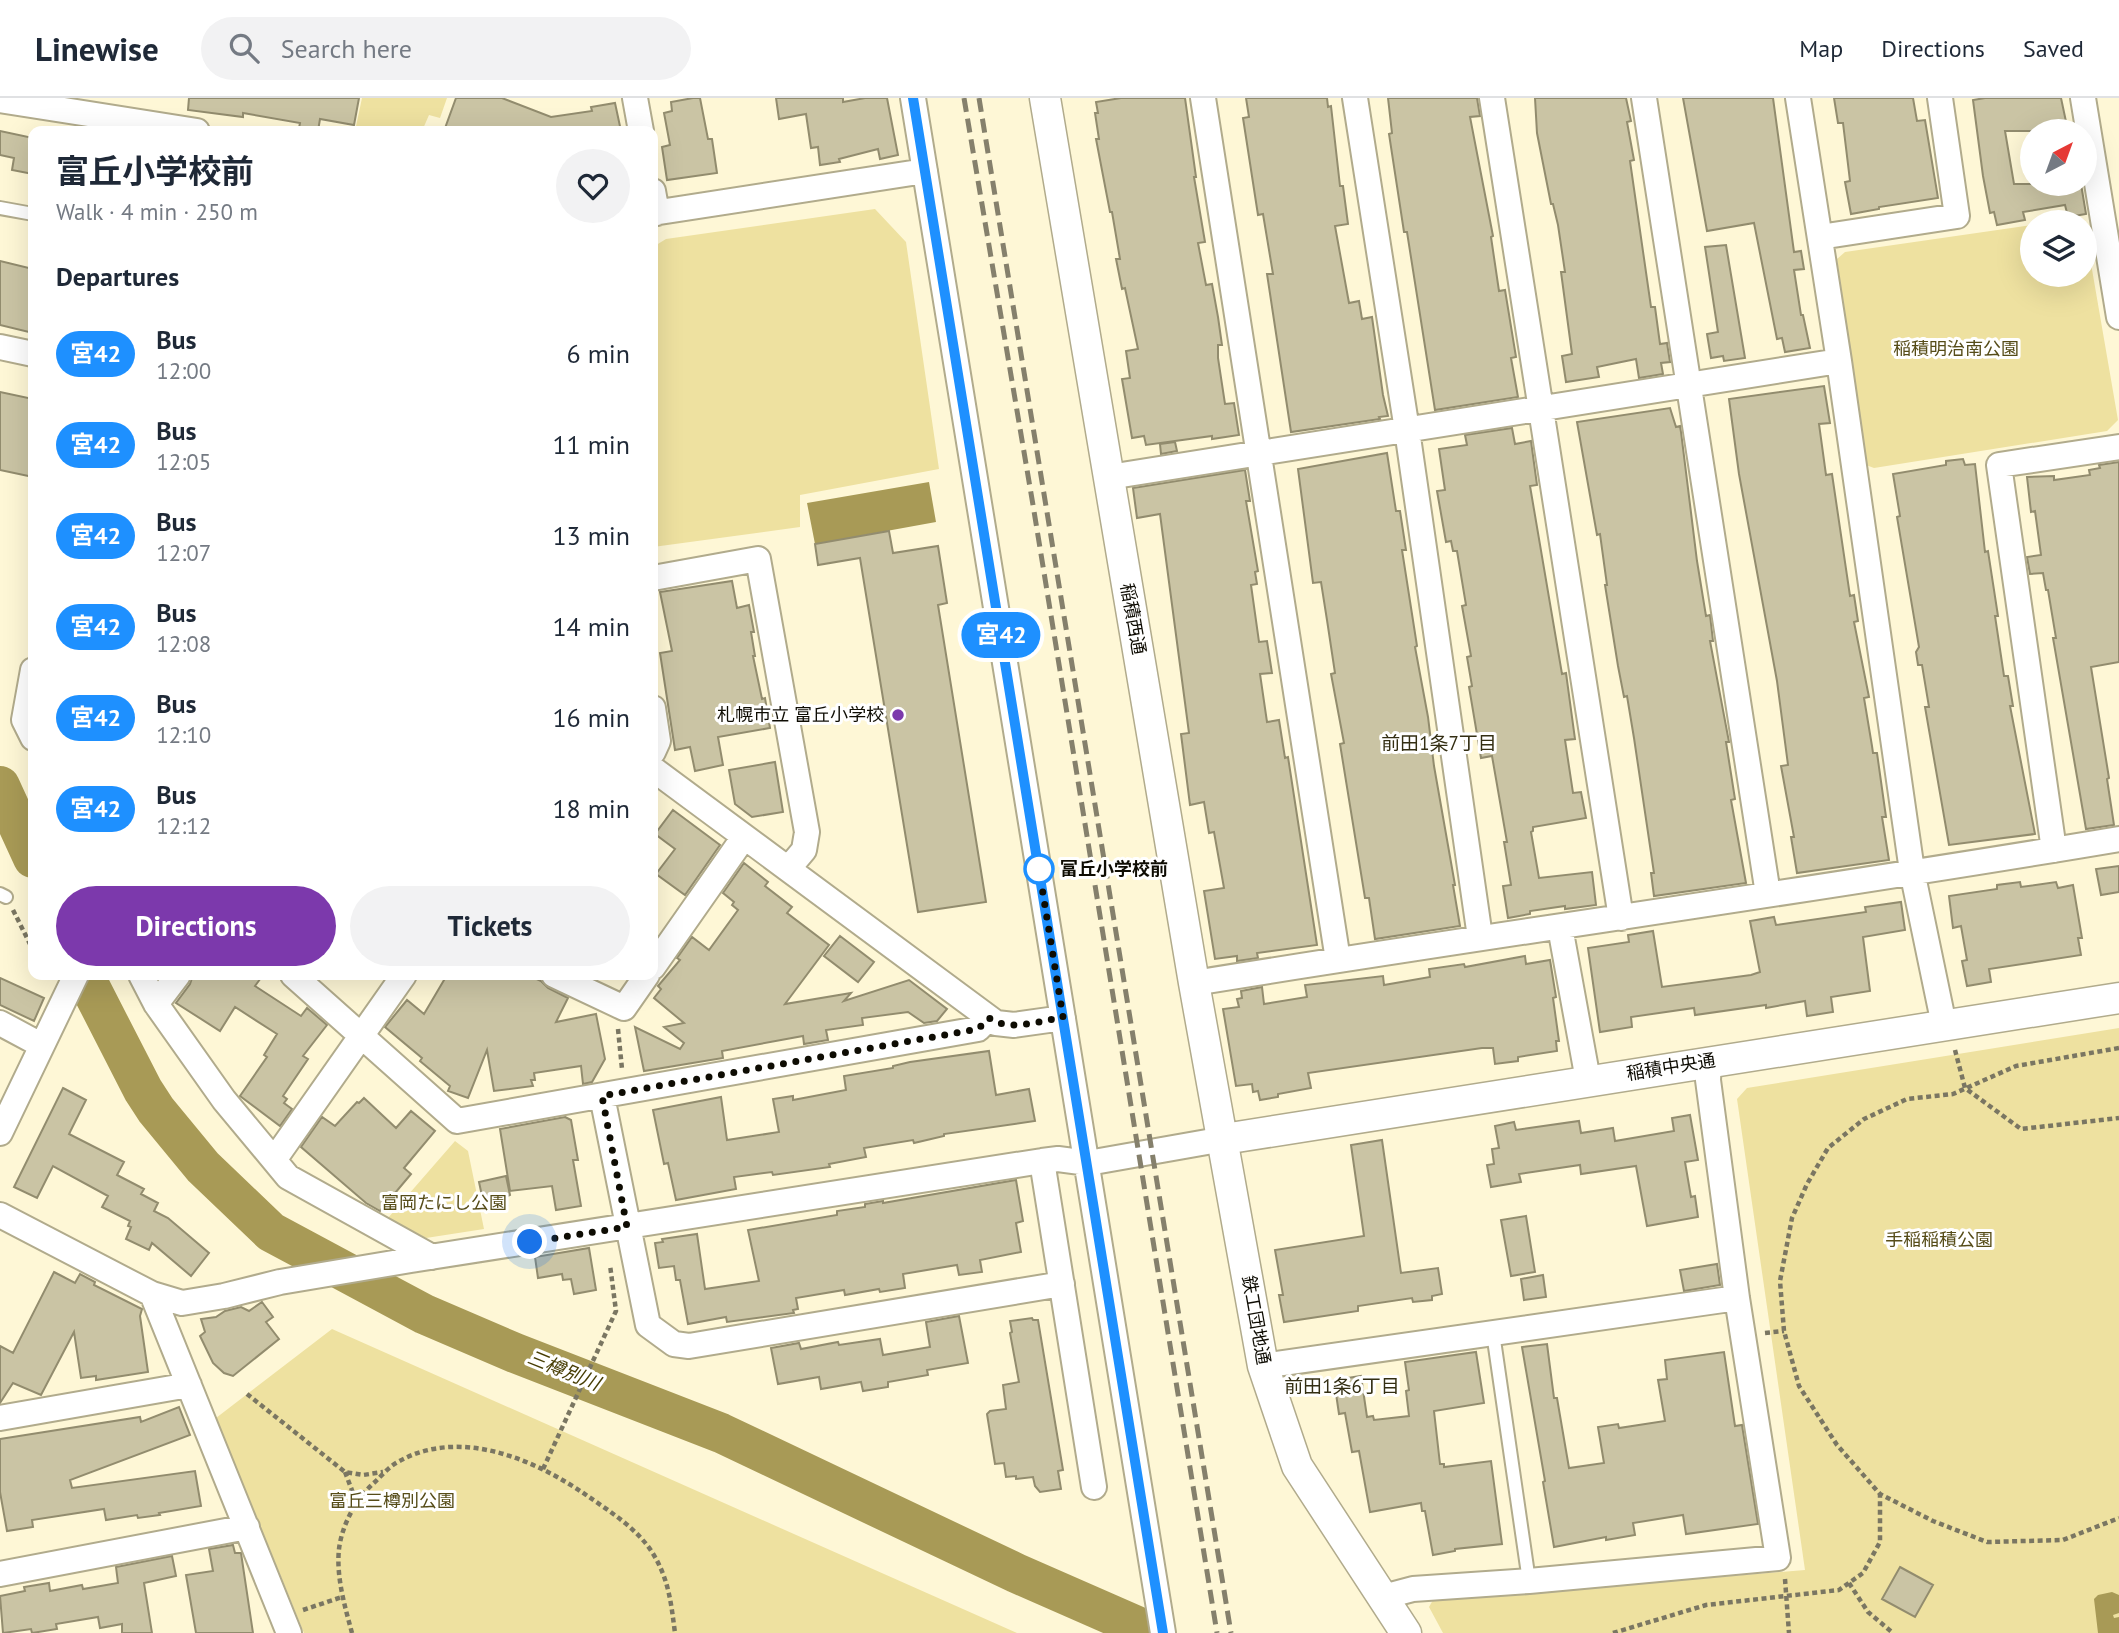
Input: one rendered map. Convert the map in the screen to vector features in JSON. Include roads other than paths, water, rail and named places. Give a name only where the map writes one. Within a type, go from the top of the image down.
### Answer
[{"type":"street","points":[[635,98],[640,126]]},
{"type":"street","points":[[913,98],[1163,1633]]},
{"type":"street","name":"稲積西通","points":[[1045,98],[1194,983],[1224,1139]]},
{"type":"street","points":[[1203,98],[1338,960]]},
{"type":"street","points":[[1355,98],[1408,430],[1480,937]]},
{"type":"street","points":[[1492,98],[1621,918]]},
{"type":"street","points":[[1644,98],[1768,894]]},
{"type":"street","points":[[1798,98],[1839,361],[1912,871],[1948,1033]]},
{"type":"street","points":[[1820,237],[1957,216],[1940,98]]},
{"type":"street","points":[[2083,98],[2119,317]]},
{"type":"street","points":[[0,100],[171,126]]},
{"type":"street","points":[[658,205],[925,171]]},
{"type":"street","points":[[0,346],[28,353]]},
{"type":"street","points":[[1109,477],[1839,361]]},
{"type":"street","points":[[2053,850],[1999,465],[2119,447]]},
{"type":"street","points":[[658,578],[758,559],[807,832],[804,850],[788,869]]},
{"type":"street","points":[[28,698],[24,720],[28,728]]},
{"type":"street","points":[[658,773],[996,1023],[1014,1025],[1063,1017]]},
{"type":"street","points":[[658,960],[744,837]]},
{"type":"street","points":[[1194,983],[2119,839]]},
{"type":"street","points":[[1560,927],[1588,1080]]},
{"type":"street","points":[[0,1133],[74,980]]},
{"type":"street","points":[[144,980],[156,1004],[224,1100],[288,1177],[422,1258]]},
{"type":"street","points":[[156,1004],[174,980]]},
{"type":"street","points":[[299,980],[457,1121],[978,1029],[989,1018]]},
{"type":"street","points":[[274,1160],[400,980]]},
{"type":"street","points":[[565,980],[624,1008],[644,980]]},
{"type":"street","name":"稲積中央通","points":[[1224,1139],[1709,1061],[1948,1033],[2119,998]]},
{"type":"street","points":[[0,1023],[41,1045]]},
{"type":"street","points":[[1383,1597],[1413,1589],[1778,1558],[1737,1298],[1708,1080],[1709,1061]]},
{"type":"street","points":[[614,1093],[627,1227],[648,1325],[674,1344],[689,1346],[1062,1284]]},
{"type":"street","points":[[0,1215],[152,1294],[182,1303],[280,1282],[422,1258],[1042,1161],[1058,1159],[1088,1163],[1224,1139]]},
{"type":"street","name":"鉄工団地通","points":[[1224,1139],[1263,1366],[1297,1466],[1406,1633]]},
{"type":"street","points":[[1042,1161],[1094,1487]]},
{"type":"street","points":[[152,1294],[247,1527],[292,1623]]},
{"type":"street","points":[[1263,1366],[1737,1298]]},
{"type":"street","points":[[0,1418],[189,1385]]},
{"type":"street","points":[[0,1574],[247,1527]]},
{"type":"lane","points":[[0,208],[28,213]]},
{"type":"lane","points":[[1493,1333],[1529,1581]]},
{"type":"waterway","name":"三樽別川","points":[[0,786],[28,847]]},
{"type":"waterway","name":"三樽別川","points":[[87,980],[156,1110],[203,1167],[271,1232],[424,1314],[515,1353],[721,1433],[1016,1573],[1153,1633]]},
{"type":"railway","points":[[964,98],[1217,1633]]},
{"type":"railway","points":[[979,98],[1231,1633]]},
{"type":"place","name":"札幌市立 富丘小学校","points":[[898,715]]},
{"type":"place","name":"富丘小学校前","points":[[1039,869]]},
{"type":"district","name":"前田1条7丁目","points":[[1439,743]]},
{"type":"district","name":"前田1条6丁目","points":[[1342,1386]]},
{"type":"park label","name":"稲積明治南公園","points":[[1956,349]]},
{"type":"park label","name":"富岡たにし公園","points":[[444,1203]]},
{"type":"park label","name":"手稲稲積公園","points":[[1939,1240]]},
{"type":"park label","name":"富丘三樽別公園","points":[[392,1501]]}]
